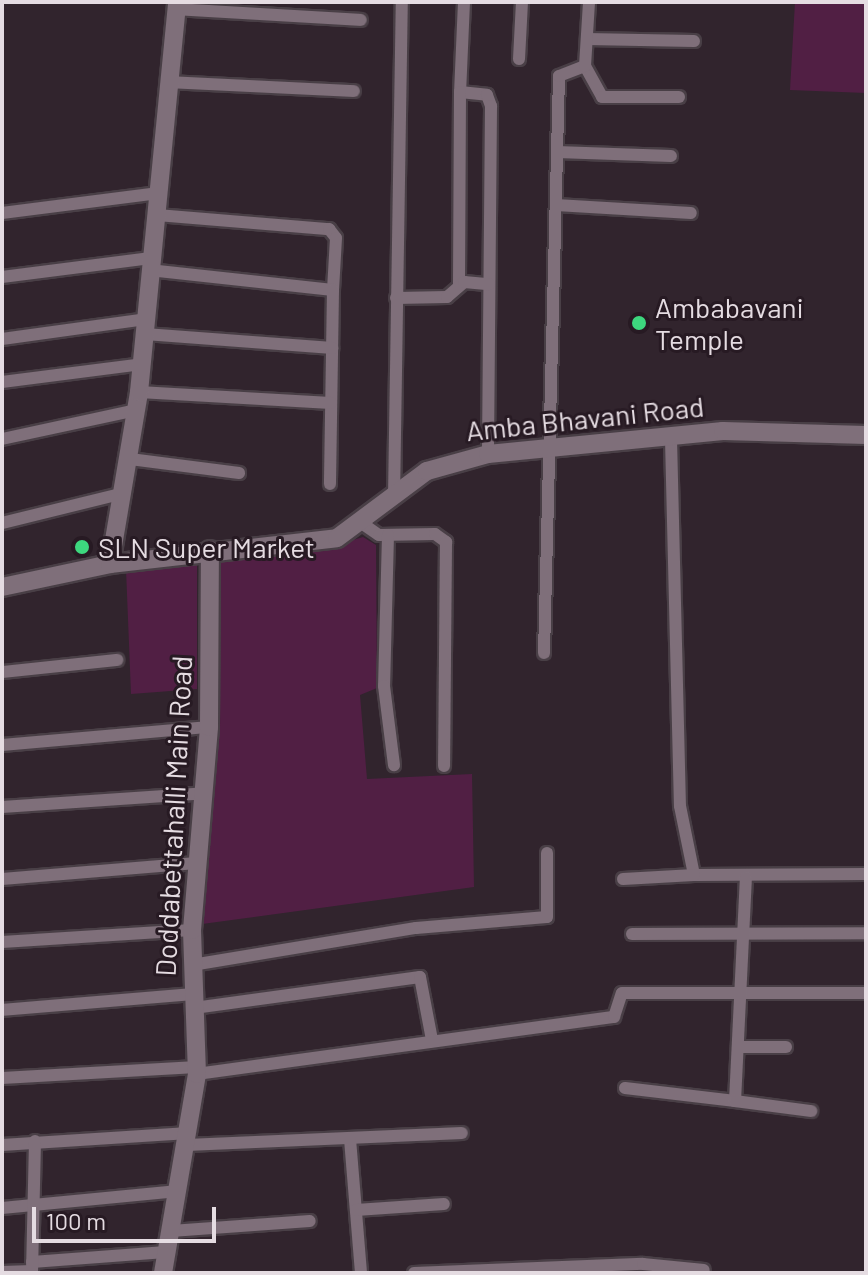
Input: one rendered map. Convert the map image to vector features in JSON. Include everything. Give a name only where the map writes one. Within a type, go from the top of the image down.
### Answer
[{"type":"street","points":[[394,498],[402,2]]},
{"type":"street","points":[[396,298],[447,297],[459,284],[460,92],[464,2]]},
{"type":"street","points":[[519,59],[522,2]]},
{"type":"street","points":[[589,2],[585,66],[602,97],[679,97]]},
{"type":"street","points":[[110,564],[138,401],[177,6],[361,20]]},
{"type":"street","points":[[587,39],[694,41]]},
{"type":"street","points":[[544,653],[559,76],[585,66]]},
{"type":"street","points":[[168,82],[354,91]]},
{"type":"street","points":[[460,92],[491,100],[488,454]]},
{"type":"street","points":[[557,152],[671,156]]},
{"type":"street","points":[[2,213],[159,193]]},
{"type":"street","points":[[556,205],[691,213]]},
{"type":"street","points":[[157,215],[329,229],[336,238],[330,484]]},
{"type":"street","points":[[2,277],[150,264],[333,290]]},
{"type":"street","points":[[459,284],[489,284]]},
{"type":"street","points":[[2,339],[145,327],[332,348]]},
{"type":"street","points":[[2,382],[142,364]]},
{"type":"street","points":[[2,439],[138,401],[331,403]]},
{"type":"street","name":"Amba Bhavani Road","points":[[2,587],[110,564],[210,550],[337,538],[363,524],[427,471],[488,454],[671,439],[723,431],[866,435]]},
{"type":"street","points":[[671,439],[680,806],[694,875]]},
{"type":"street","points":[[130,459],[239,473]]},
{"type":"street","points":[[2,523],[124,493]]},
{"type":"street","points":[[363,524],[388,535],[435,534],[446,542],[444,766]]},
{"type":"street","points":[[388,535],[384,686],[394,765]]},
{"type":"street","name":"Doddabettahalli Main Road","points":[[163,1273],[188,1139],[197,1071],[192,930],[209,727],[210,550]]},
{"type":"street","points":[[2,672],[117,660]]},
{"type":"street","points":[[2,745],[209,727]]},
{"type":"street","points":[[2,807],[205,793]]},
{"type":"street","points":[[192,965],[416,928],[547,917],[552,913],[547,853]]},
{"type":"street","points":[[2,879],[196,863]]},
{"type":"street","points":[[623,879],[694,875],[866,874]]},
{"type":"street","points":[[735,1101],[747,935],[746,877]]},
{"type":"street","points":[[2,942],[192,930]]},
{"type":"street","points":[[632,934],[866,933]]},
{"type":"street","points":[[2,1010],[194,1001],[420,977],[432,1040]]},
{"type":"street","points":[[2,1078],[197,1071],[614,1017],[622,993],[866,993]]},
{"type":"street","points":[[738,1047],[786,1047]]},
{"type":"street","points":[[625,1088],[811,1111]]},
{"type":"street","points":[[2,1145],[35,1141],[350,1139],[462,1133]]},
{"type":"street","points":[[350,1139],[361,1273]]},
{"type":"street","points":[[32,1269],[35,1141]]},
{"type":"street","points":[[2,1208],[35,1202],[178,1191]]},
{"type":"street","points":[[356,1210],[444,1204]]},
{"type":"street","points":[[171,1231],[310,1221]]},
{"type":"street","points":[[2,1272],[166,1252]]},
{"type":"street","points":[[414,1273],[642,1268],[704,1270]]},
{"type":"shaded area","points":[[795,2],[866,2],[866,93],[790,90]]},
{"type":"shaded area","points":[[363,537],[376,545],[377,688],[360,695],[367,779],[472,774],[474,887],[202,924],[219,556],[330,547]]},
{"type":"shaded area","points":[[197,560],[197,689],[131,694],[126,569]]},
{"type":"place","name":"Ambabavani Temple","points":[[639,323]]},
{"type":"place","name":"SLN Super Market","points":[[82,547]]}]
